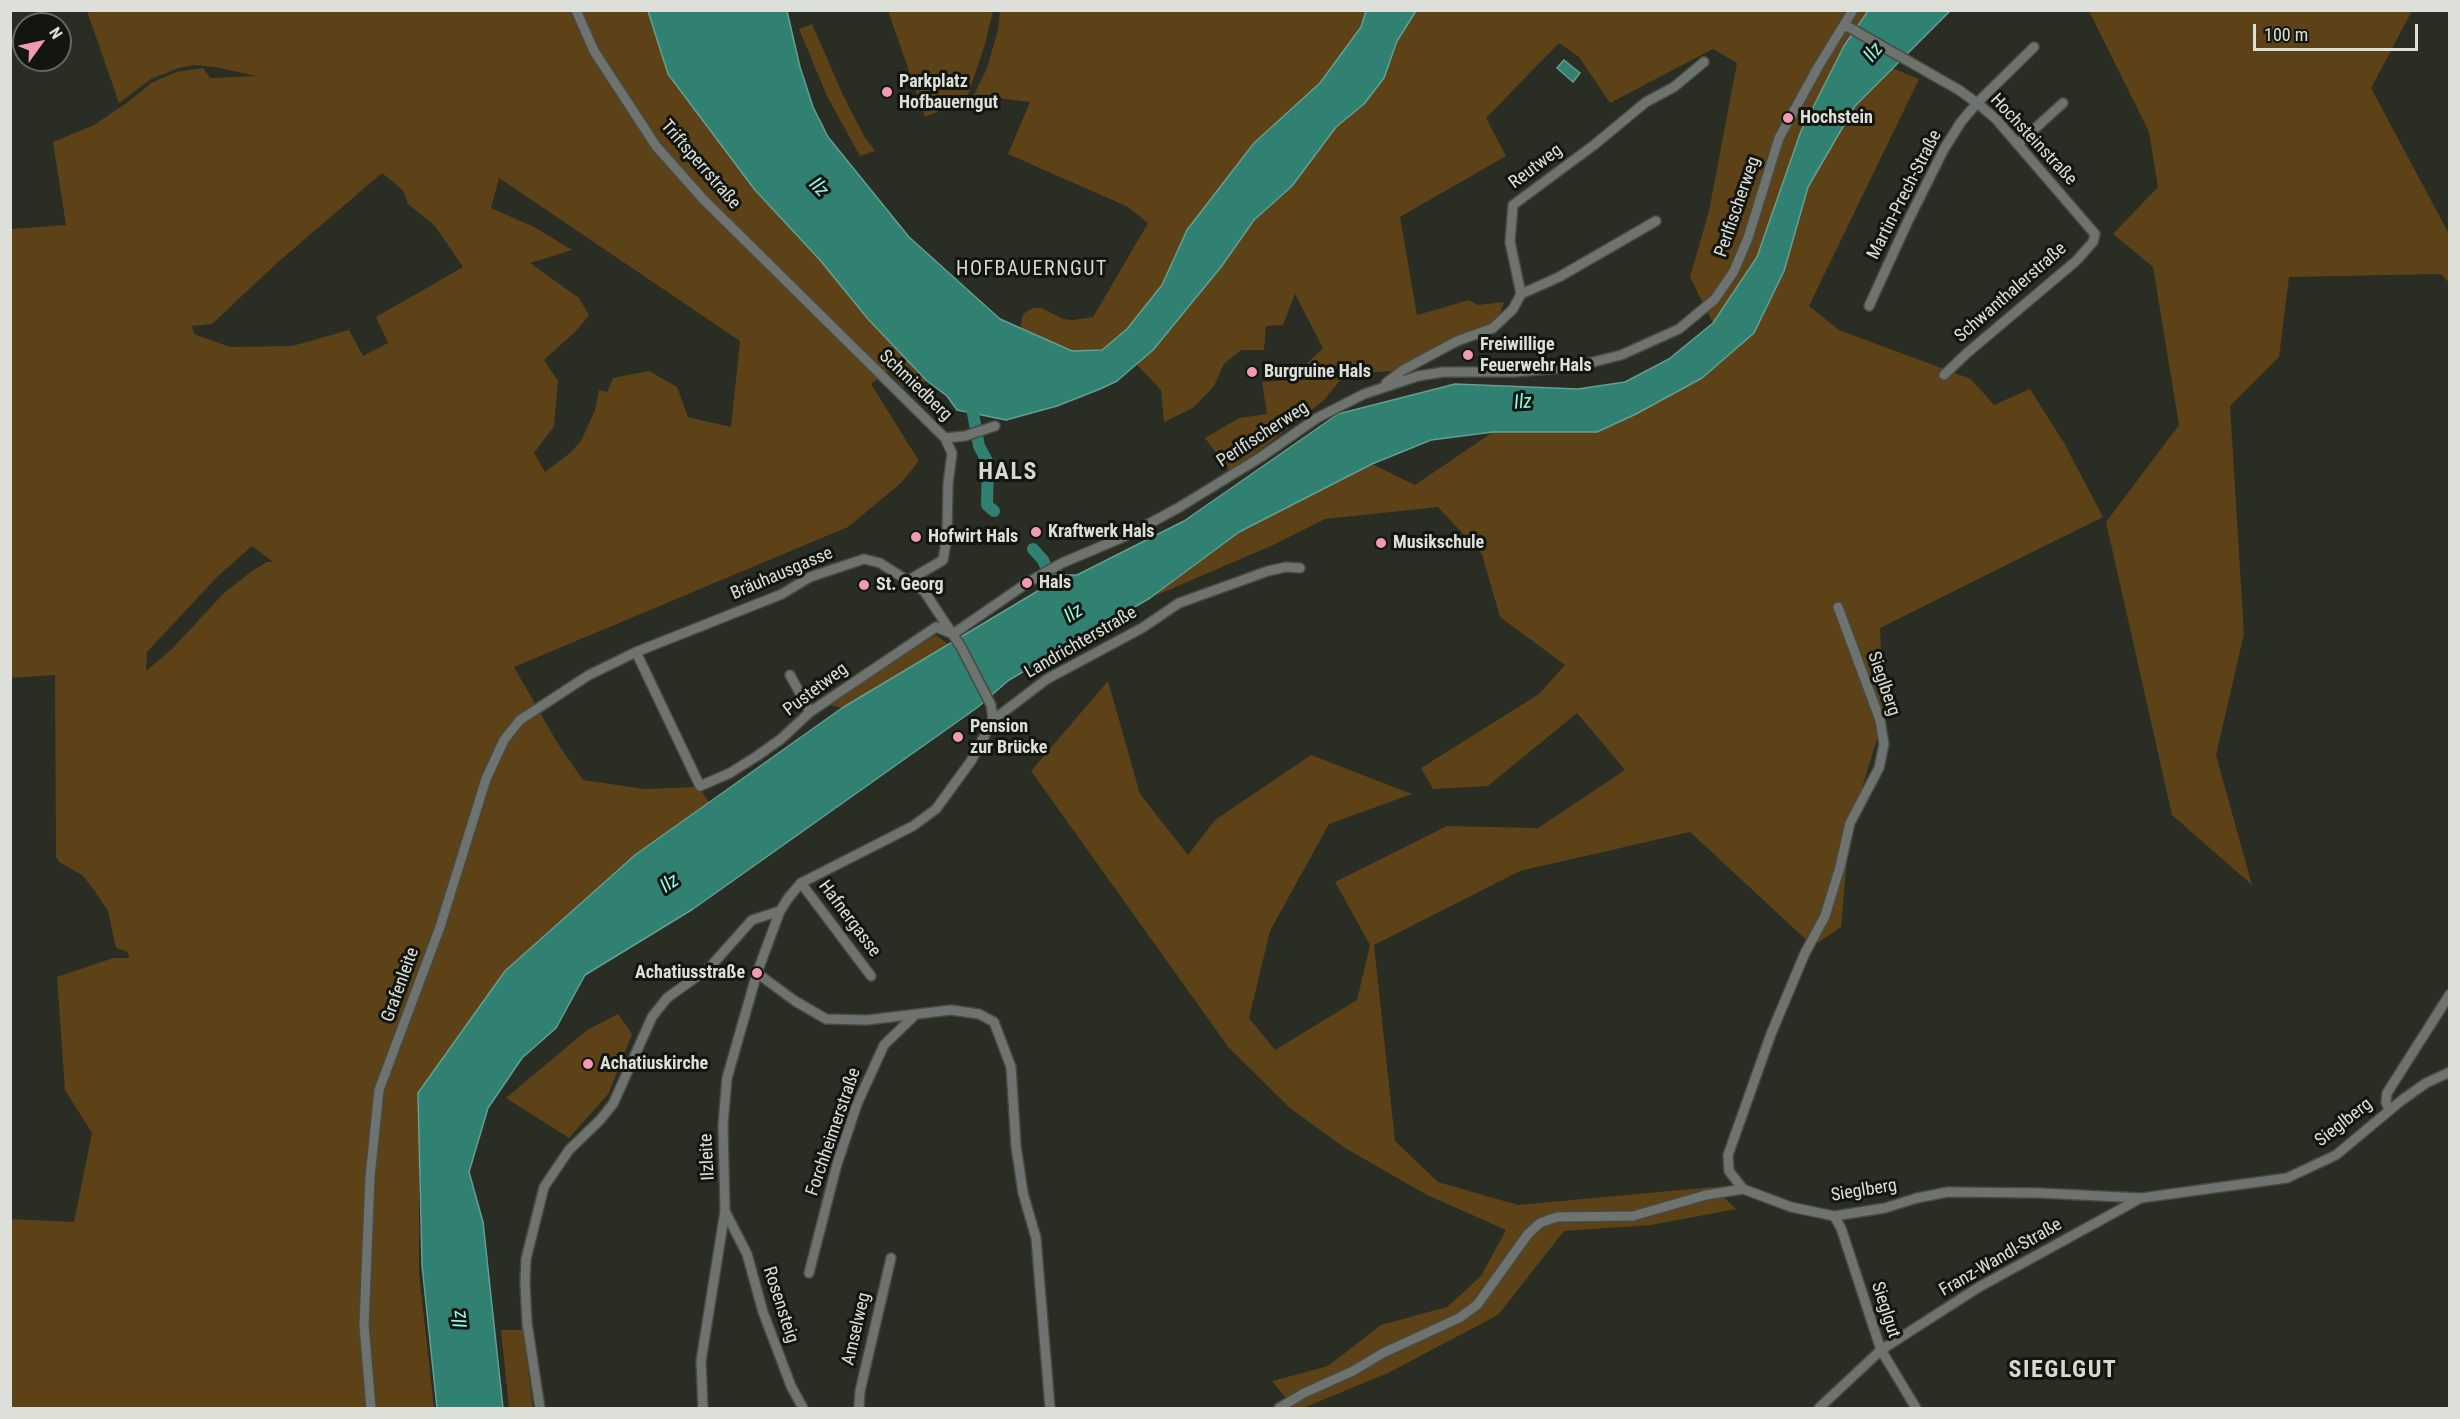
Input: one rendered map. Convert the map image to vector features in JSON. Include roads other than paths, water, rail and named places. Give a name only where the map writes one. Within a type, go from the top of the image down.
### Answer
[{"type":"street","name":"Triftsperrstraße","points":[[576,10],[594,51],[656,146],[703,199],[826,320]]},
{"type":"street","name":"Perlfischerweg","points":[[953,634],[1038,577],[1062,563],[1128,535],[1178,508],[1262,457],[1317,418],[1364,394],[1418,376],[1443,372],[1514,372],[1596,363],[1646,346],[1679,329],[1700,314],[1734,271],[1748,238],[1779,138],[1812,77],[1849,28],[1853,10]]},
{"type":"street","name":"Hochsteinstraße","points":[[1849,28],[1918,66],[1977,103],[1996,119],[2095,234]]},
{"type":"street","name":"Martin-Prech-Straße","points":[[1869,306],[1944,149],[1961,122],[2034,47]]},
{"type":"street","name":"Reutweg","points":[[1521,294],[1510,242],[1513,205],[1594,145],[1646,102],[1674,87],[1704,62]]},
{"type":"street","points":[[2018,144],[2063,103]]},
{"type":"street","points":[[1380,388],[1418,361],[1457,341],[1493,328],[1513,309],[1521,294],[1559,277],[1656,221]]},
{"type":"street","name":"Schwanthalerstraße","points":[[1944,375],[2076,261],[2093,242],[2095,234]]},
{"type":"street","name":"Schmiedberg","points":[[826,320],[945,438],[952,453],[948,484],[947,536],[943,560],[909,580]]},
{"type":"street","points":[[945,438],[965,436],[995,426]]},
{"type":"street","name":"Bräuhausgasse","points":[[636,652],[782,594],[810,577],[864,559],[880,563],[924,591],[953,634],[991,705],[993,720]]},
{"type":"street","name":"Landrichterstraße","points":[[780,910],[801,883],[914,826],[936,809],[971,761],[993,720],[1047,679],[1142,628],[1179,603],[1268,571],[1286,567],[1300,568]]},
{"type":"street","name":"Sieglberg","points":[[1838,607],[1880,720],[1884,744],[1880,768],[1850,823],[1825,916],[1805,953],[1771,1034],[1728,1155],[1729,1171],[1743,1189],[1791,1207],[1834,1216],[1885,1208],[1917,1198],[1948,1192],[2141,1198],[2287,1178],[2336,1155],[2389,1110],[2386,1102],[2387,1093],[2450,994]]},
{"type":"street","name":"Pustetweg","points":[[636,652],[700,786],[730,773],[757,756],[781,739],[810,712],[936,627],[953,634]]},
{"type":"street","name":"Grafenleite","points":[[371,1408],[364,1325],[370,1177],[379,1090],[440,927],[486,779],[504,740],[520,720],[589,675],[636,652]]},
{"type":"street","points":[[790,675],[810,712]]},
{"type":"street","name":"Hafnergasse","points":[[801,883],[871,975]]},
{"type":"street","points":[[540,1408],[527,1323],[525,1282],[526,1259],[544,1186],[569,1150],[613,1104],[652,1017],[667,998],[710,967],[752,920],[780,910]]},
{"type":"street","name":"Ilzleite","points":[[703,1408],[701,1361],[725,1211],[724,1101],[733,1052],[757,973],[780,910]]},
{"type":"street","points":[[757,973],[795,1001],[826,1018],[867,1020],[951,1010],[979,1014],[994,1022],[1011,1067],[1016,1146],[1023,1193],[1036,1238],[1050,1408]]},
{"type":"street","name":"Forchheimerstraße","points":[[808,1273],[837,1164],[857,1104],[884,1045],[915,1015]]},
{"type":"street","points":[[2389,1110],[2426,1083],[2450,1072]]},
{"type":"street","points":[[1279,1408],[1304,1393],[1353,1371],[1383,1353],[1459,1318],[1477,1305],[1528,1234],[1540,1223],[1557,1218],[1633,1216],[1706,1195],[1743,1189]]},
{"type":"street","name":"Franz-Wandl-Straße","points":[[1819,1408],[1881,1350],[1979,1287],[2141,1198]]},
{"type":"street","name":"Rosensteig","points":[[725,1211],[747,1254],[763,1312],[803,1408]]},
{"type":"street","name":"Sieglgut","points":[[1834,1216],[1881,1350],[1916,1408]]},
{"type":"street","name":"Amselweg","points":[[859,1408],[860,1391],[891,1258]]},
{"type":"water","name":"Ilz","points":[[648,11],[787,11],[800,67],[813,107],[828,137],[909,237],[1000,319],[1072,351],[1102,350],[1127,329],[1162,285],[1187,230],[1254,143],[1320,83],[1361,27],[1366,11],[1416,11],[1397,41],[1384,78],[1364,104],[1336,127],[1292,186],[1254,220],[1221,267],[1153,350],[1117,381],[1057,406],[1006,420],[957,410],[947,396],[927,381],[868,319],[820,260],[755,190],[668,74]]},
{"type":"water","name":"Ilz","points":[[1868,11],[1950,11],[1855,106],[1808,187],[1784,271],[1754,333],[1702,378],[1636,414],[1597,432],[1493,432],[1431,440],[1372,464],[1239,532],[1150,598],[1009,680],[978,707],[693,909],[585,975],[556,1028],[522,1058],[488,1108],[469,1172],[483,1222],[503,1408],[437,1408],[422,1265],[418,1093],[505,971],[635,855],[842,708],[1041,589],[1040,577],[1058,567],[1064,575],[1077,575],[1184,521],[1338,414],[1455,384],[1578,389],[1625,382],[1669,359],[1713,323],[1757,257],[1801,131],[1844,46]]},
{"type":"water","points":[[1564,60],[1580,73],[1573,82],[1557,68]]},
{"type":"waterway","points":[[970,397],[979,446],[988,463],[987,505],[994,511]]},
{"type":"waterway","points":[[1033,549],[1043,560],[1052,581]]},
{"type":"place","name":"Parkplatz Hofbauerngut","points":[[887,92]]},
{"type":"place","name":"Hochstein","points":[[1788,118]]},
{"type":"place","name":"Freiwillige Feuerwehr Hals","points":[[1468,355]]},
{"type":"place","name":"Burgruine Hals","points":[[1252,372]]},
{"type":"place","name":"Kraftwerk Hals","points":[[1036,532]]},
{"type":"place","name":"Hofwirt Hals","points":[[916,537]]},
{"type":"place","name":"Musikschule","points":[[1381,543]]},
{"type":"place","name":"Hals","points":[[1027,583]]},
{"type":"place","name":"St. Georg","points":[[864,585]]},
{"type":"place","name":"Pension zur Brücke","points":[[958,737]]},
{"type":"place","name":"Achatiusstraße","points":[[757,973]]},
{"type":"place","name":"Achatiuskirche","points":[[588,1064]]},
{"type":"district","name":"HOFBAUERNGUT","points":[[1032,270]]},
{"type":"district","name":"HALS","points":[[1008,473]]},
{"type":"district","name":"SIEGLGUT","points":[[2063,1371]]}]
